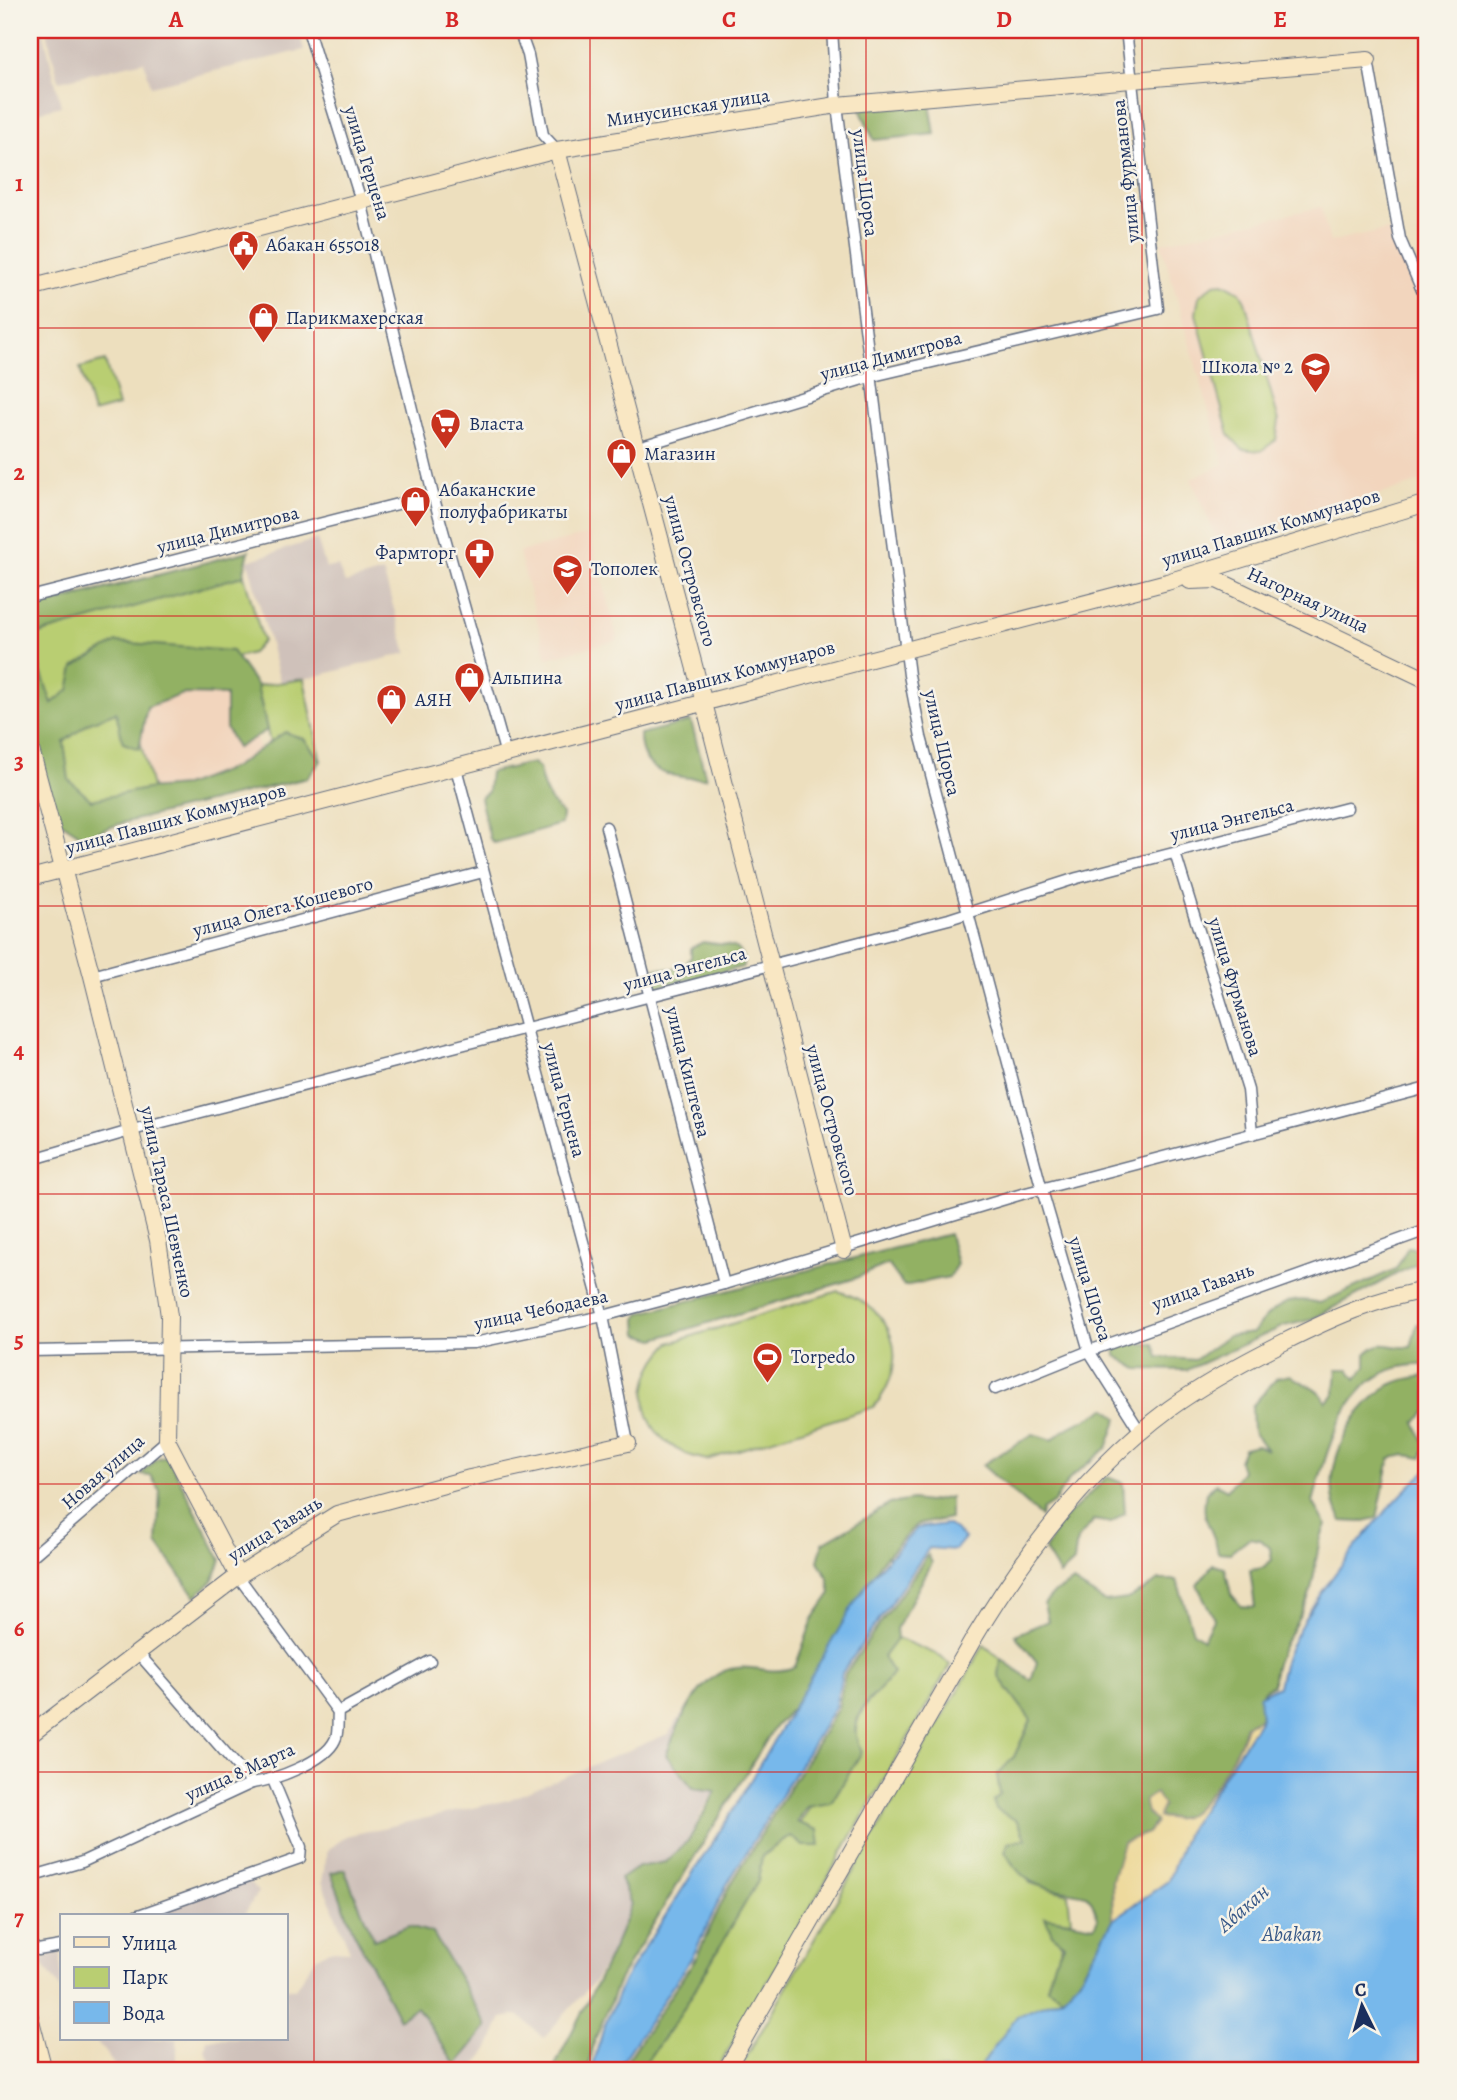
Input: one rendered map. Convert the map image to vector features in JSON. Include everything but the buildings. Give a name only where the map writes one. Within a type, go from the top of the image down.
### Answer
[{"type":"street","name":"улица Герцена","points":[[308,30],[361,201],[433,495],[506,755]]},
{"type":"street","name":"улица Островского","points":[[519,30],[528,55],[543,135],[557,150],[704,703],[844,1250]]},
{"type":"street","name":"улица Щорса","points":[[832,30],[837,105],[906,650],[921,737],[1042,1190],[1089,1351],[1141,1433]]},
{"type":"street","name":"улица Фурманова","points":[[1126,30],[1158,309]]},
{"type":"street","name":"Минусинская улица","points":[[30,288],[557,150],[837,105],[1368,60]]},
{"type":"street","points":[[1368,60],[1400,239],[1427,302]]},
{"type":"street","name":"улица Димитрова","points":[[635,448],[873,376],[1158,309]]},
{"type":"street","name":"улица Димитрова","points":[[30,597],[433,495]]},
{"type":"street","name":"улица Павших Коммунаров","points":[[30,878],[1167,582],[1427,503]]},
{"type":"street","name":"Нагорная улица","points":[[1167,582],[1217,580],[1427,680]]},
{"type":"street","name":"улица Тараса Шевченко","points":[[30,746],[92,976],[158,1240],[171,1349],[167,1440],[238,1577],[338,1712]]},
{"type":"street","name":"улица Герцена","points":[[456,768],[603,1316],[628,1443]]},
{"type":"street","name":"улица Энгельса","points":[[30,1160],[526,1027],[967,915],[1077,878],[1347,808]]},
{"type":"street","name":"улица Киштеева","points":[[606,827],[652,997],[723,1284]]},
{"type":"street","name":"улица Фурманова","points":[[1175,853],[1248,1090],[1252,1134]]},
{"type":"street","name":"улица Олега Кошевого","points":[[92,976],[483,872]]},
{"type":"street","name":"улица Чебодаева","points":[[30,1351],[474,1343],[603,1316],[723,1284],[1042,1190],[1427,1088]]},
{"type":"street","name":"улица Гавань","points":[[995,1389],[1089,1351],[1427,1230]]},
{"type":"street","points":[[726,2070],[1010,1578],[1055,1518],[1141,1433],[1204,1385],[1324,1322],[1371,1303],[1427,1290]]},
{"type":"street","name":"Новая улица","points":[[30,1558],[167,1440]]},
{"type":"street","name":"улица Гавань","points":[[30,1735],[238,1577],[337,1514],[470,1478],[628,1443]]},
{"type":"street","points":[[138,1653],[252,1783]]},
{"type":"street","points":[[338,1712],[430,1661]]},
{"type":"street","name":"улица 8 Марта","points":[[30,1877],[94,1857],[252,1783],[273,1780],[323,1754],[336,1740],[338,1712]]},
{"type":"street","points":[[142,1914],[300,1858],[301,1847],[273,1780]]},
{"type":"street","points":[[30,1945],[38,1950],[60,1946]]},
{"type":"street","points":[[30,2017],[33,2037],[44,2070]]},
{"type":"shaded area","points":[[30,30],[43,30],[61,106],[30,114]]},
{"type":"shaded area","points":[[46,30],[299,30],[304,50],[151,86],[144,61],[59,81]]},
{"type":"shaded area","name":"Школа № 2","points":[[1321,207],[1330,242],[1389,230],[1427,324],[1427,480],[1219,544],[1191,479],[1224,464],[1161,243]]},
{"type":"shaded area","name":"Тополек","points":[[590,534],[618,640],[547,658],[519,552]]},
{"type":"shaded area","points":[[317,539],[326,568],[338,566],[345,583],[383,572],[407,653],[281,685],[248,561]]},
{"type":"shaded area","points":[[235,658],[267,779],[65,829],[34,714]]},
{"type":"shaded area","points":[[698,1692],[728,1772],[702,1811],[689,1840],[666,1863],[638,1867],[631,1904],[618,1941],[594,1982],[543,2038],[519,2015],[502,2018],[489,2048],[472,2070],[215,2070],[205,2050],[207,2040],[287,2040],[287,1988],[295,1989],[315,1958],[329,1950],[350,1951],[322,1882],[327,1851],[346,1836],[508,1800],[668,1734]]},
{"type":"shaded area","points":[[248,1880],[258,1892],[244,1914],[150,1914]]},
{"type":"shaded area","points":[[60,1952],[60,1989],[42,1963],[44,1958]]},
{"type":"shaded area","points":[[96,2040],[177,2040],[177,2070],[118,2070]]},
{"type":"green space","points":[[930,103],[935,134],[874,140],[860,109]]},
{"type":"green space","points":[[1223,283],[1240,292],[1245,301],[1279,421],[1276,440],[1261,451],[1242,449],[1229,435],[1196,314],[1199,296],[1214,284]]},
{"type":"green space","points":[[105,361],[118,406],[93,413],[80,368]]},
{"type":"green space","points":[[249,551],[243,576],[35,635],[38,663],[52,703],[69,690],[74,667],[117,642],[232,651],[257,686],[267,730],[237,748],[226,728],[226,695],[183,694],[147,707],[139,749],[123,743],[116,712],[90,722],[64,742],[69,780],[91,800],[146,789],[184,786],[234,767],[285,732],[304,739],[321,761],[307,778],[122,823],[84,837],[55,818],[30,713],[30,609]]},
{"type":"green space","points":[[238,555],[263,641],[252,653],[126,686],[154,795],[65,817],[30,694],[30,607]]},
{"type":"green space","points":[[304,679],[321,761],[304,739],[285,732],[270,743],[257,686]]},
{"type":"green space","points":[[691,721],[706,778],[670,775],[652,766],[645,758],[640,734]]},
{"type":"green space","points":[[533,763],[539,768],[549,799],[562,814],[561,824],[495,843],[490,839],[480,798],[488,792],[490,772]]},
{"type":"green space","points":[[703,942],[737,949],[743,959],[743,967],[656,987],[651,984],[654,968],[675,969],[683,966],[691,957],[691,948]]},
{"type":"green space","points":[[949,1234],[957,1264],[949,1277],[904,1286],[888,1264],[853,1279],[655,1339],[638,1334],[637,1319],[641,1313]]},
{"type":"green space","points":[[1408,1247],[1420,1249],[1421,1261],[1310,1320],[1284,1326],[1187,1370],[1138,1369],[1116,1356],[1115,1344],[1154,1344],[1158,1357],[1195,1360],[1228,1336],[1253,1333],[1266,1316],[1281,1305],[1299,1300],[1320,1303],[1396,1269]]},
{"type":"green space","name":"Torpedo","points":[[838,1291],[873,1310],[892,1338],[892,1371],[886,1389],[874,1407],[707,1460],[685,1453],[668,1443],[655,1430],[645,1397],[648,1379],[656,1361],[670,1343]]},
{"type":"green space","points":[[1417,1324],[1427,1326],[1427,1365],[1400,1367],[1378,1376],[1360,1391],[1335,1431],[1313,1502],[1326,1524],[1318,1549],[1311,1589],[1302,1613],[1277,1659],[1273,1685],[1261,1694],[1261,1718],[1246,1725],[1221,1776],[1193,1811],[1178,1818],[1158,1817],[1148,1833],[1123,1843],[1112,1881],[1113,1920],[1079,1980],[1063,1997],[1047,1987],[1054,1961],[1065,1944],[1052,1934],[1045,1917],[1094,1926],[1098,1918],[1086,1895],[1049,1888],[1031,1881],[1022,1875],[1005,1852],[1008,1843],[1026,1839],[1017,1821],[996,1809],[993,1801],[1000,1794],[997,1775],[1014,1757],[1031,1720],[999,1677],[1001,1659],[1031,1680],[1037,1662],[1015,1635],[1048,1621],[1044,1604],[1056,1591],[1073,1582],[1105,1602],[1127,1599],[1158,1580],[1177,1580],[1193,1632],[1203,1639],[1214,1618],[1197,1585],[1213,1565],[1225,1568],[1231,1594],[1241,1606],[1255,1607],[1250,1570],[1262,1568],[1272,1560],[1270,1548],[1261,1540],[1249,1538],[1230,1553],[1218,1552],[1205,1511],[1206,1493],[1216,1484],[1227,1490],[1242,1471],[1239,1460],[1244,1448],[1257,1445],[1267,1450],[1253,1432],[1252,1406],[1277,1378],[1290,1375],[1315,1389],[1326,1402],[1335,1394],[1337,1369],[1349,1369],[1356,1379],[1366,1366],[1366,1354],[1377,1346],[1411,1347]]},
{"type":"green space","points":[[1427,1376],[1427,1412],[1415,1422],[1425,1445],[1422,1458],[1406,1455],[1390,1458],[1377,1518],[1360,1522],[1342,1521],[1335,1504],[1332,1485],[1340,1446],[1350,1427],[1361,1410],[1390,1385]]},
{"type":"green space","points":[[1106,1408],[1118,1418],[1107,1448],[1071,1477],[1053,1503],[1042,1510],[1041,1517],[982,1465],[1033,1434],[1052,1440]]},
{"type":"green space","points":[[167,1456],[221,1560],[212,1582],[195,1596],[157,1543],[160,1491],[151,1476],[141,1475],[156,1459]]},
{"type":"green space","points":[[1107,1477],[1123,1483],[1125,1513],[1111,1523],[1094,1520],[1077,1540],[1074,1562],[1060,1575],[1045,1550],[1061,1522]]},
{"type":"green space","points":[[950,1497],[950,1518],[916,1525],[880,1563],[812,1686],[774,1728],[620,1978],[595,2040],[587,2070],[553,2070],[604,1968],[631,1904],[620,1879],[638,1867],[666,1862],[689,1840],[716,1791],[693,1788],[666,1755],[683,1716],[701,1689],[723,1671],[744,1667],[778,1671],[795,1667],[813,1619],[831,1593],[828,1578],[818,1561],[823,1543],[890,1504],[912,1500],[928,1502]]},
{"type":"green space","points":[[928,1555],[932,1563],[896,1629],[897,1638],[883,1657],[893,1673],[858,1717],[855,1727],[862,1752],[831,1803],[807,1807],[797,1822],[818,1830],[820,1846],[803,1846],[791,1836],[762,1856],[758,1881],[680,2015],[640,2070],[621,2070],[697,1956],[728,1889],[838,1708],[845,1674]]},
{"type":"green space","points":[[897,1638],[941,1656],[950,1665],[717,2070],[640,2070],[680,2015],[758,1881],[762,1856],[791,1836],[855,1739],[856,1727],[863,1709],[893,1673],[883,1657]]},
{"type":"green space","points":[[984,1645],[1001,1659],[999,1677],[1031,1720],[1014,1757],[1009,1761],[1017,1820],[1026,1840],[1008,1843],[1030,1883],[1068,1894],[1071,1921],[1046,1918],[1062,1945],[1047,1987],[1063,1997],[1017,2016],[978,2070],[739,2070]]},
{"type":"green space","points":[[344,1869],[374,1940],[409,1926],[433,1933],[487,2026],[456,2065],[417,2007],[399,2019],[353,1930],[331,1873]]},
{"type":"sand","points":[[1261,1718],[1187,1832],[1168,1881],[1113,1920],[1112,1881],[1123,1842],[1148,1833],[1156,1822],[1147,1813],[1144,1800],[1156,1793],[1163,1805],[1158,1817],[1185,1816],[1212,1789],[1237,1747],[1246,1725]]},
{"type":"water","name":"Abakan","points":[[1427,1470],[1427,2070],[978,2070],[1017,2016],[1063,1997],[1079,1980],[1113,1920],[1168,1881],[1187,1832],[1261,1718],[1259,1696],[1278,1686],[1287,1654],[1315,1603],[1370,1530]]},
{"type":"water","points":[[947,1524],[965,1538],[955,1550],[929,1548],[842,1673],[835,1707],[726,1886],[694,1954],[617,2070],[591,2070],[604,2027],[624,1980],[732,1812],[853,1605],[874,1574],[917,1528]]},
{"type":"place","name":"Абакан 655018","points":[[243,272]]},
{"type":"place","name":"Парикмахерская","points":[[263,345]]},
{"type":"place","name":"Школа № 2","points":[[1316,394]]},
{"type":"place","name":"Власта","points":[[446,451]]},
{"type":"place","name":"Магазин","points":[[621,481]]},
{"type":"place","name":"Абаканские полуфабрикаты","points":[[416,528]]},
{"type":"place","name":"Фармторг","points":[[479,580]]},
{"type":"place","name":"Тополек","points":[[568,596]]},
{"type":"place","name":"Альпина","points":[[469,705]]},
{"type":"place","name":"АЯН","points":[[392,727]]},
{"type":"place","name":"Torpedo","points":[[768,1384]]},
{"type":"water label","name":"Абакан","points":[[1243,1908]]}]
